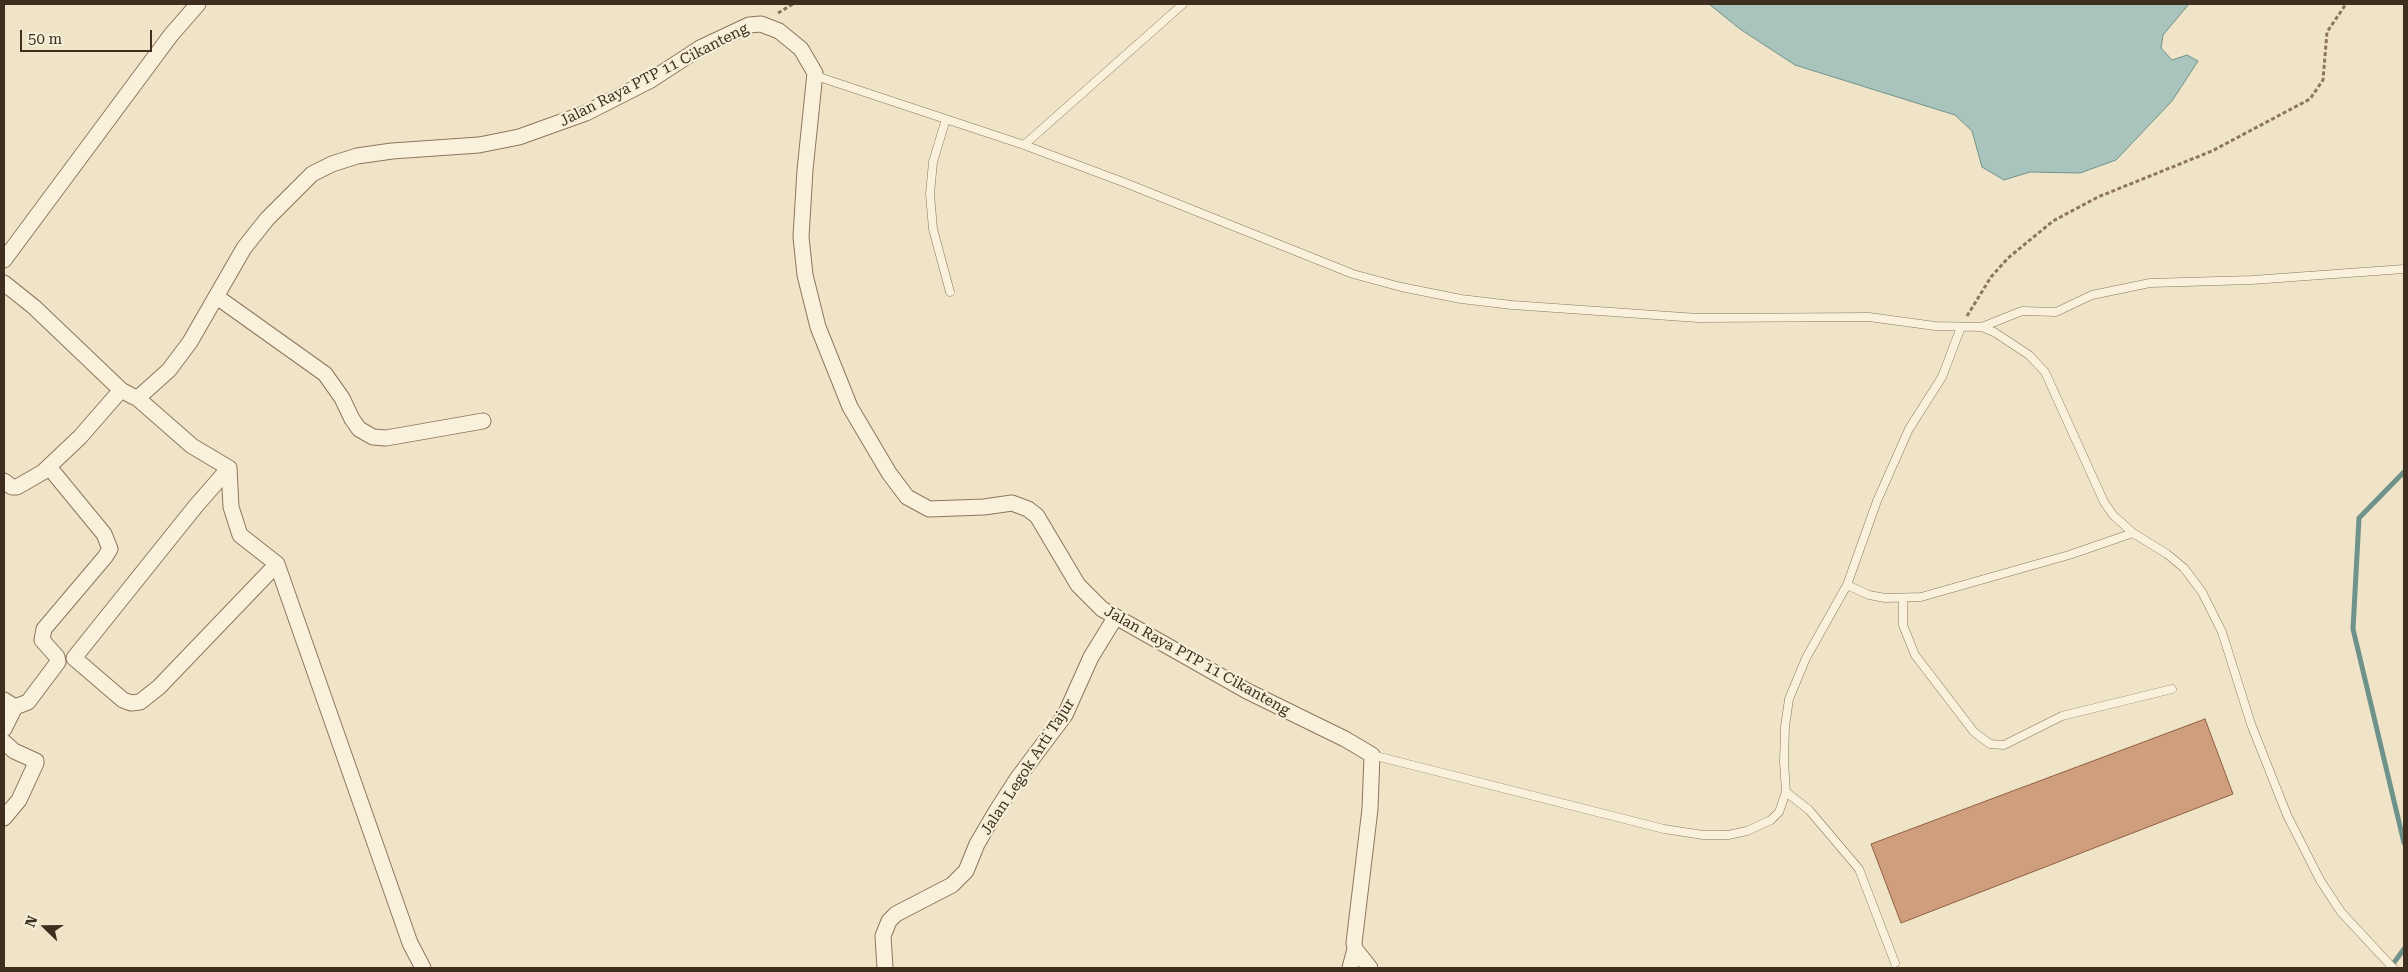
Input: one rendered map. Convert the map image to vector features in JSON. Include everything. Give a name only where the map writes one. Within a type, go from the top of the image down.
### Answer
[{"type":"street","points":[[4,260],[171,35],[198,4]]},
{"type":"street","name":"Jalan Raya PTP 11 Cikanteng","points":[[136,397],[142,395],[169,370],[190,342],[229,272],[266,219],[312,174],[332,164],[358,156],[392,151],[500,142],[558,125],[651,80],[700,48],[749,25],[761,24],[779,31],[787,37],[807,57],[816,76],[805,170],[801,236],[805,274],[818,327],[850,407],[889,473],[913,502],[928,510],[984,507],[1012,503],[1028,510],[1037,516],[1078,585],[1089,598],[1115,618],[1246,691],[1346,739],[1372,755]]},
{"type":"street","points":[[4,283],[34,307],[121,390],[136,397],[192,446],[229,468]]},
{"type":"street","points":[[217,296],[325,374],[342,398],[352,420],[359,429],[373,438],[386,438],[483,421]]},
{"type":"street","points":[[4,481],[12,487],[18,487],[50,467],[80,437],[121,390]]},
{"type":"street","points":[[4,729],[9,703],[28,702],[58,662],[57,657],[42,640],[44,629],[110,549],[104,534],[50,467]]},
{"type":"street","points":[[229,468],[195,507],[74,658],[123,700],[131,703],[140,702],[159,687],[277,564]]},
{"type":"street","points":[[229,468],[231,507],[240,535],[277,564],[410,943],[424,968]]},
{"type":"street","name":"Jalan Legok Arti Tajur","points":[[885,968],[883,936],[889,921],[896,914],[952,885],[966,871],[977,844],[997,810],[1017,779],[1065,716],[1091,657],[1115,618]]},
{"type":"street","points":[[4,742],[14,751],[36,761],[19,800],[4,818]]},
{"type":"street","points":[[1350,968],[1355,949],[1370,809],[1372,755]]},
{"type":"street","points":[[1355,949],[1370,968]]},
{"type":"lane","points":[[1024,145],[1182,4]]},
{"type":"lane","points":[[816,76],[1024,145],[1123,182],[1353,274],[1444,296],[1512,305],[1698,318],[1869,317],[1961,327],[1982,327],[2022,311],[2056,312],[2092,295],[2150,283],[2252,280],[2404,269]]},
{"type":"lane","points":[[946,119],[933,162],[930,194],[933,229],[950,292]]},
{"type":"lane","points":[[1372,755],[1634,822],[1703,835],[1728,835],[1747,831],[1771,820],[1779,812],[1786,792],[1785,726],[1789,699],[1806,658],[1847,585],[1887,477],[1909,430],[1942,377],[1961,327]]},
{"type":"lane","points":[[1982,327],[1994,332],[2029,355],[2045,372],[2104,502],[2120,523],[2167,554],[2184,568],[2202,592],[2222,632],[2251,724],[2287,815],[2320,880],[2341,912],[2393,968]]},
{"type":"lane","points":[[1847,585],[1869,595],[1885,598],[1921,597],[2069,555],[2134,533]]},
{"type":"lane","points":[[1903,598],[1903,625],[1915,655],[1974,732],[1990,744],[2004,745],[2062,716],[2172,689]]},
{"type":"lane","points":[[1786,792],[1809,810],[1859,869],[1895,962]]},
{"type":"path","points":[[1961,327],[1991,277],[2008,258],[2053,221],[2098,197],[2212,151],[2310,99],[2323,80],[2327,32],[2346,4]]},
{"type":"water","points":[[1709,4],[2189,4],[2163,35],[2161,48],[2172,60],[2187,55],[2198,61],[2172,101],[2116,160],[2080,173],[2030,172],[2004,180],[1982,167],[1972,131],[1955,115],[1795,65],[1740,29]]},
{"type":"building","points":[[2205,719],[2233,794],[1901,923],[1871,844]]},
{"type":"waterway","points":[[2404,472],[2359,518],[2353,629],[2404,843]]},
{"type":"waterway","points":[[2390,968],[2404,949]]}]
